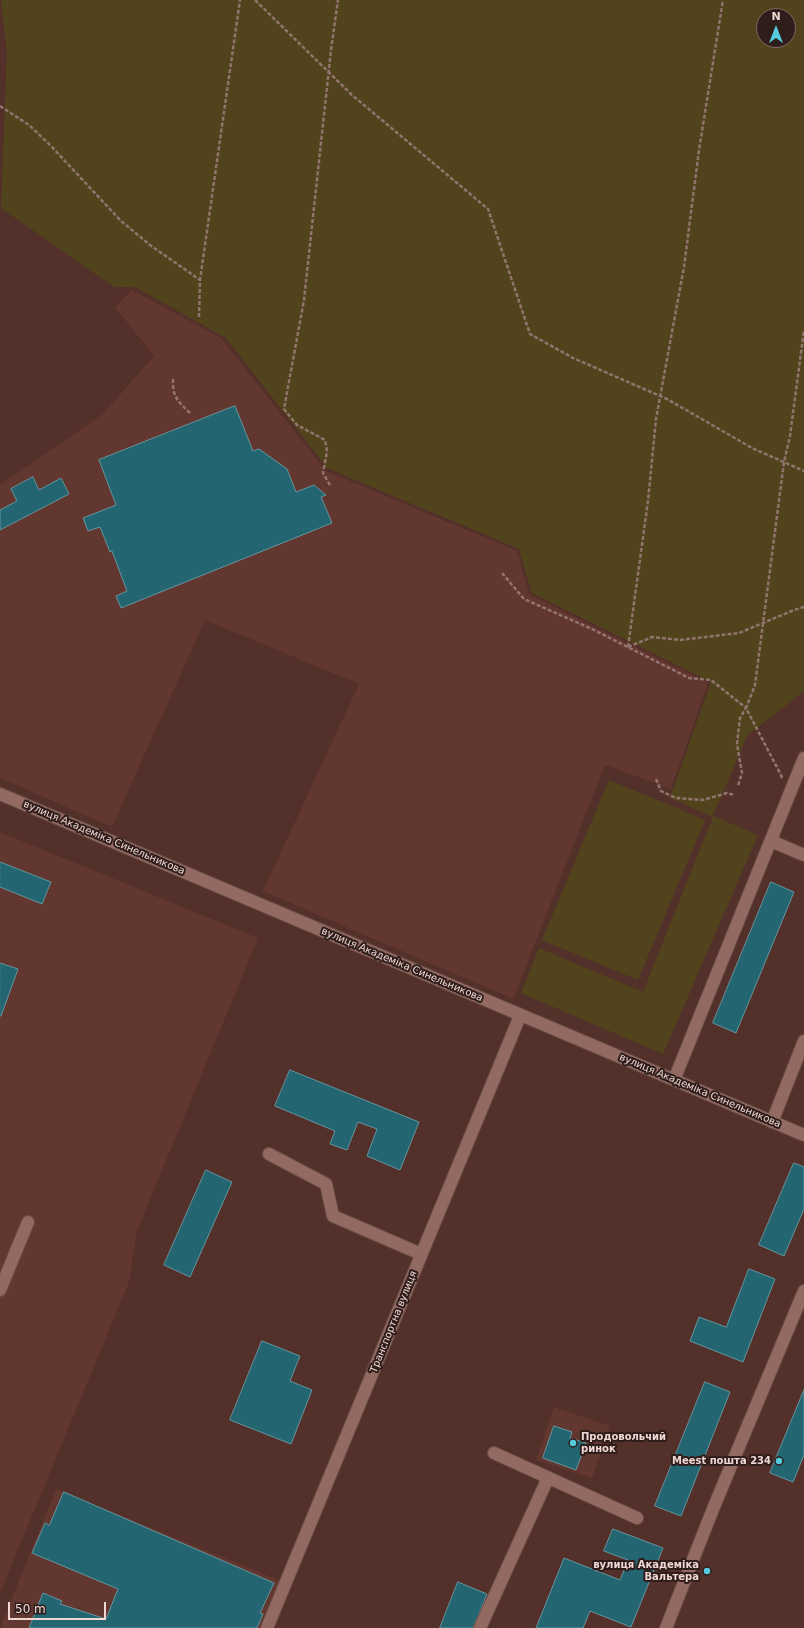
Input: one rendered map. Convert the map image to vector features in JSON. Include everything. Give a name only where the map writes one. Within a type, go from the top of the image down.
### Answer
[{"type":"street","points":[[674,1080],[804,758]]},
{"type":"street","name":"вулиця Академіка Синельникова","points":[[0,794],[520,1016],[804,1135]]},
{"type":"street","points":[[771,841],[804,855]]},
{"type":"street","name":"Транспортна вулиця","points":[[267,1628],[520,1016]]},
{"type":"street","points":[[772,1122],[804,1041]]},
{"type":"street","points":[[268,1154],[326,1184],[334,1216],[421,1254]]},
{"type":"street","points":[[0,1290],[28,1222]]},
{"type":"street","points":[[666,1628],[713,1509],[804,1291]]},
{"type":"street","points":[[494,1453],[637,1518]]},
{"type":"street","points":[[480,1628],[548,1478]]},
{"type":"path","points":[[199,318],[200,280],[240,0]]},
{"type":"path","points":[[255,0],[352,95],[488,209],[530,334],[573,358],[660,396],[752,448],[804,471]]},
{"type":"path","points":[[330,485],[322,472],[327,451],[325,440],[297,425],[284,409],[304,300],[338,0]]},
{"type":"path","points":[[628,647],[646,517],[656,419],[684,267],[699,150],[723,0]]},
{"type":"path","points":[[0,106],[29,125],[51,146],[120,221],[150,245],[200,280]]},
{"type":"path","points":[[738,786],[742,773],[737,744],[740,718],[746,708],[755,685],[784,462],[790,436],[804,330]]},
{"type":"path","points":[[173,379],[172,391],[180,403],[190,413]]},
{"type":"path","points":[[502,573],[524,599],[572,620],[689,678],[711,680],[746,708],[781,775],[782,783]]},
{"type":"path","points":[[628,647],[652,637],[680,640],[716,637],[739,633],[804,607]]},
{"type":"path","points":[[656,779],[661,791],[676,798],[703,800],[727,793],[734,795]]},
{"type":"shaded area","points":[[1,0],[804,0],[804,691],[747,736],[713,816],[758,835],[663,1054],[521,993],[539,948],[643,992],[713,817],[670,798],[711,682],[532,593],[519,549],[327,468],[226,338],[135,287],[114,287],[1,208],[7,51]]},
{"type":"shaded area","points":[[132,290],[221,338],[326,471],[517,551],[529,594],[708,683],[671,789],[605,765],[513,999],[263,891],[359,684],[205,620],[112,827],[0,778],[0,485],[102,415],[154,356],[115,307]]},
{"type":"shaded area","points":[[609,780],[705,820],[638,980],[542,940]]},
{"type":"shaded area","points":[[0,832],[258,938],[137,1231],[129,1282],[0,1593]]},
{"type":"shaded area","name":"Продовольчий ринок","points":[[554,1407],[610,1426],[592,1478],[536,1460]]},
{"type":"shaded area","points":[[56,1489],[283,1582],[263,1628],[0,1628]]},
{"type":"building","points":[[235,406],[253,451],[259,449],[287,469],[296,492],[314,485],[326,495],[321,497],[332,523],[121,608],[116,596],[127,591],[112,551],[110,552],[100,527],[88,531],[83,518],[116,505],[99,460]]},
{"type":"building","points":[[33,477],[39,490],[61,478],[69,494],[0,530],[0,510],[17,501],[11,489]]},
{"type":"building","points":[[0,862],[51,882],[42,904],[0,887]]},
{"type":"building","points":[[771,882],[794,892],[736,1033],[713,1023]]},
{"type":"building","points":[[0,963],[18,969],[1,1016],[0,1016]]},
{"type":"building","points":[[290,1070],[419,1122],[400,1170],[367,1156],[377,1129],[358,1122],[347,1150],[330,1144],[335,1131],[275,1106]]},
{"type":"building","points":[[794,1163],[804,1167],[804,1209],[784,1256],[759,1245]]},
{"type":"building","points":[[206,1170],[232,1182],[190,1277],[164,1265]]},
{"type":"building","points":[[749,1269],[775,1279],[743,1362],[690,1341],[699,1317],[726,1327]]},
{"type":"building","points":[[262,1341],[300,1356],[290,1381],[312,1390],[291,1444],[230,1420]]},
{"type":"building","points":[[705,1382],[730,1392],[681,1516],[655,1506]]},
{"type":"building","points":[[804,1390],[804,1455],[793,1482],[770,1473]]},
{"type":"building","points":[[554,1426],[572,1432],[570,1438],[586,1443],[576,1470],[543,1458]]},
{"type":"building","points":[[64,1492],[274,1583],[260,1613],[263,1614],[257,1628],[29,1628],[43,1593],[62,1601],[60,1604],[106,1619],[118,1589],[32,1553],[45,1523],[49,1525]]},
{"type":"building","points":[[613,1529],[663,1548],[631,1627],[590,1611],[583,1628],[536,1628],[564,1558],[620,1580],[628,1560],[604,1551]]},
{"type":"building","points":[[458,1582],[487,1594],[473,1628],[440,1628]]},
{"type":"place","name":"Продовольчий ринок","points":[[573,1443]]},
{"type":"place","name":"Meest пошта 234","points":[[779,1461]]},
{"type":"place","name":"вулиця Академіка Вальтера","points":[[707,1571]]}]
